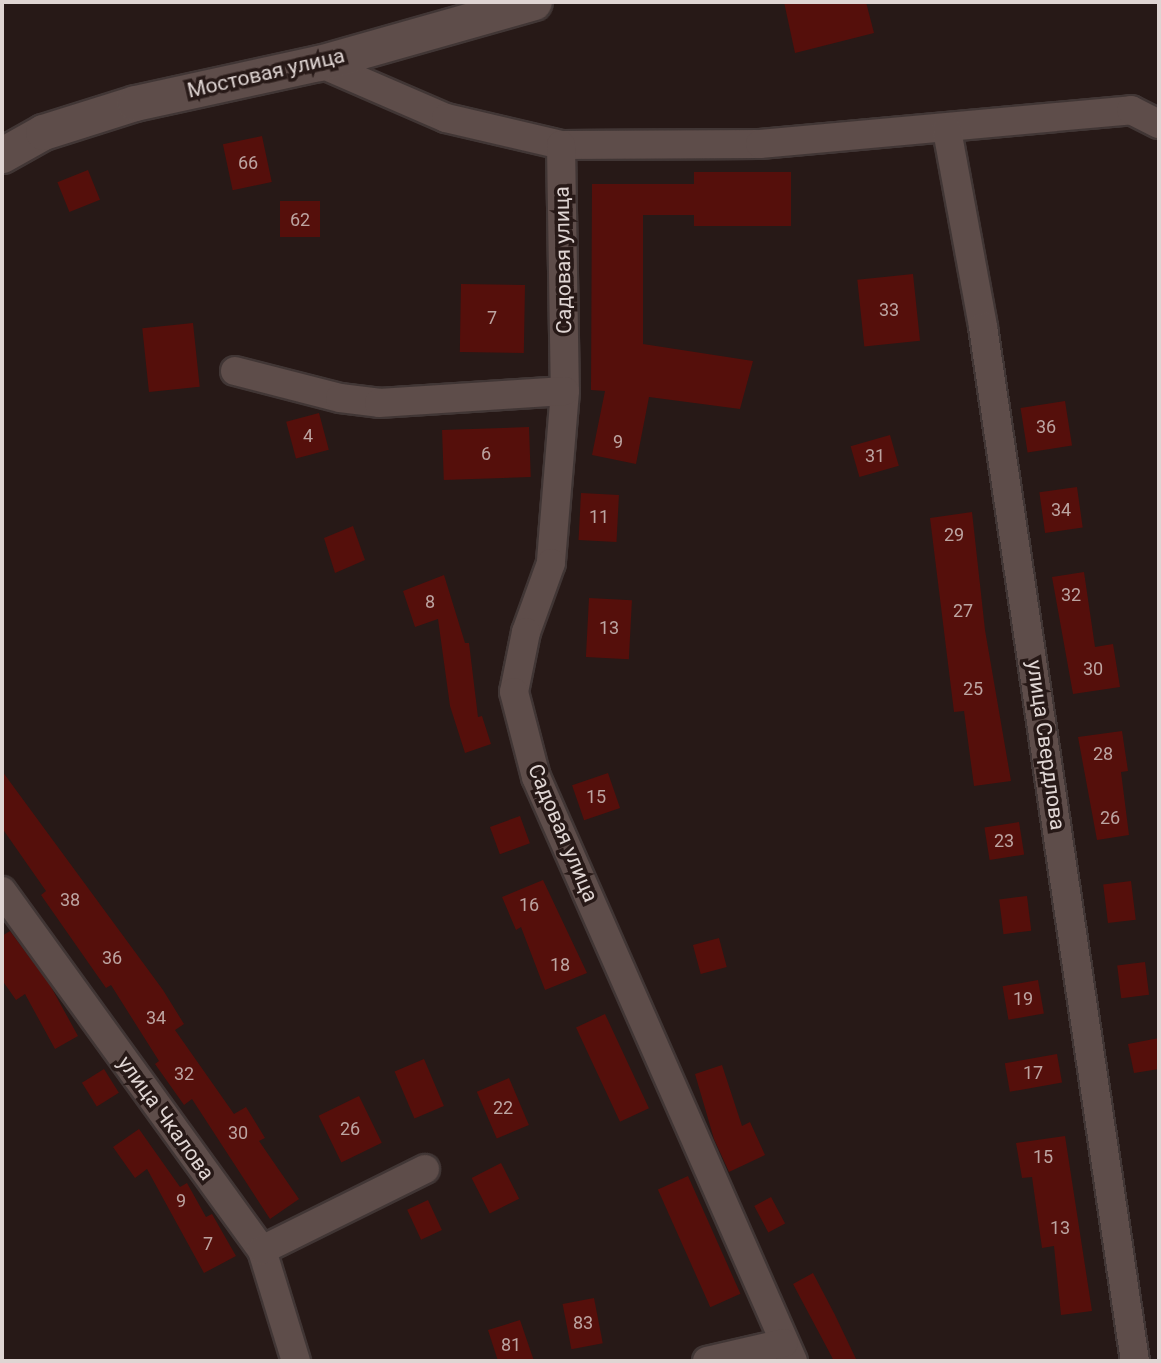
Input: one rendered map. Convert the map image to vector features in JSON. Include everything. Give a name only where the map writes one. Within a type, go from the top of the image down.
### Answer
[{"type":"street","name":"Мостовая улица","points":[[2,155],[43,132],[135,103],[319,63],[534,2]]},
{"type":"street","points":[[319,63],[446,118],[561,145],[760,144],[947,130],[1131,110],[1159,124]]},
{"type":"street","name":"улица Свердлова","points":[[947,130],[984,327],[1135,1361]]},
{"type":"street","name":"Садовая улица","points":[[561,145],[565,391],[551,563],[526,632],[514,692],[536,777],[788,1352]]},
{"type":"street","points":[[235,371],[340,398],[379,403],[565,391]]},
{"type":"street","name":"улица Чкалова","points":[[2,891],[262,1250],[296,1361]]},
{"type":"street","points":[[262,1250],[425,1169]]},
{"type":"street","points":[[707,1361],[788,1352]]},
{"type":"building","points":[[784,2],[866,2],[874,33],[795,53]]},
{"type":"building","points":[[262,136],[272,182],[233,190],[223,144]]},
{"type":"building","points":[[88,170],[100,200],[69,212],[57,182]]},
{"type":"building","points":[[694,172],[791,172],[791,226],[694,226],[694,215],[643,215],[643,344],[753,361],[740,409],[649,397],[636,464],[592,455],[605,391],[591,390],[592,184],[694,184]]},
{"type":"building","points":[[280,201],[320,201],[320,237],[280,237]]},
{"type":"building","points":[[913,274],[920,341],[864,346],[857,280]]},
{"type":"building","points":[[461,284],[525,285],[524,353],[460,352]]},
{"type":"building","points":[[193,323],[200,387],[149,392],[142,328]]},
{"type":"building","points":[[1065,401],[1072,445],[1028,452],[1021,408]]},
{"type":"building","points":[[319,413],[329,450],[296,459],[286,422]]},
{"type":"building","points":[[529,427],[531,477],[444,480],[442,430]]},
{"type":"building","points":[[890,435],[899,466],[859,477],[851,446]]},
{"type":"building","points":[[1077,487],[1083,528],[1045,533],[1039,492]]},
{"type":"building","points":[[581,493],[619,495],[616,542],[579,540]]},
{"type":"building","points":[[972,512],[985,630],[1011,781],[974,786],[964,711],[954,712],[930,518]]},
{"type":"building","points":[[353,526],[365,560],[335,573],[324,538]]},
{"type":"building","points":[[1084,572],[1095,647],[1113,644],[1120,687],[1073,694],[1052,577]]},
{"type":"building","points":[[444,575],[465,643],[469,643],[478,717],[482,716],[491,744],[465,753],[450,706],[438,619],[415,627],[403,591]]},
{"type":"building","points":[[589,598],[632,600],[629,659],[586,657]]},
{"type":"building","points":[[1122,731],[1128,771],[1121,772],[1129,835],[1097,840],[1078,737]]},
{"type":"building","points":[[2,771],[163,990],[184,1024],[175,1030],[234,1114],[246,1107],[265,1138],[259,1141],[299,1199],[270,1219],[192,1099],[184,1105],[155,1064],[159,1061],[111,985],[106,988],[41,895],[46,891],[2,828]]},
{"type":"building","points":[[608,773],[620,808],[584,820],[572,785]]},
{"type":"building","points":[[520,816],[530,843],[500,854],[490,827]]},
{"type":"building","points":[[1019,822],[1024,855],[990,860],[984,827]]},
{"type":"building","points":[[543,880],[587,973],[545,990],[521,927],[516,930],[502,897]]},
{"type":"building","points":[[1131,881],[1136,920],[1108,923],[1103,884]]},
{"type":"building","points":[[1027,896],[1031,931],[1003,934],[999,899]]},
{"type":"building","points":[[10,931],[50,985],[78,1036],[55,1049],[25,994],[16,1000],[2,980],[2,936]]},
{"type":"building","points":[[719,938],[727,967],[701,974],[693,945]]},
{"type":"building","points":[[1145,962],[1149,995],[1121,998],[1117,965]]},
{"type":"building","points":[[1038,980],[1044,1013],[1008,1020],[1003,986]]},
{"type":"building","points":[[605,1014],[649,1108],[620,1122],[576,1028]]},
{"type":"building","points":[[1159,1038],[1159,1069],[1134,1073],[1128,1044]]},
{"type":"building","points":[[1057,1054],[1062,1083],[1010,1092],[1005,1063]]},
{"type":"building","points":[[424,1059],[444,1106],[414,1118],[395,1072]]},
{"type":"building","points":[[722,1065],[742,1126],[750,1122],[765,1155],[729,1172],[714,1139],[695,1074]]},
{"type":"building","points":[[104,1069],[119,1093],[97,1107],[82,1083]]},
{"type":"building","points":[[509,1078],[529,1125],[497,1139],[477,1092]]},
{"type":"building","points":[[359,1096],[382,1143],[341,1162],[319,1116]]},
{"type":"building","points":[[139,1129],[180,1187],[187,1183],[206,1217],[212,1214],[236,1256],[204,1273],[147,1169],[135,1178],[113,1147]]},
{"type":"building","points":[[1065,1136],[1092,1311],[1061,1315],[1054,1246],[1042,1248],[1032,1177],[1022,1178],[1016,1143]]},
{"type":"building","points":[[501,1163],[519,1199],[490,1214],[472,1178]]},
{"type":"building","points":[[688,1176],[740,1294],[710,1307],[658,1189]]},
{"type":"building","points":[[771,1197],[785,1223],[768,1232],[754,1206]]},
{"type":"building","points":[[428,1200],[442,1230],[421,1240],[407,1210]]},
{"type":"building","points":[[813,1273],[857,1361],[834,1361],[793,1284]]},
{"type":"building","points":[[594,1298],[603,1343],[571,1349],[563,1304]]},
{"type":"building","points":[[520,1320],[534,1361],[498,1361],[488,1330]]}]
